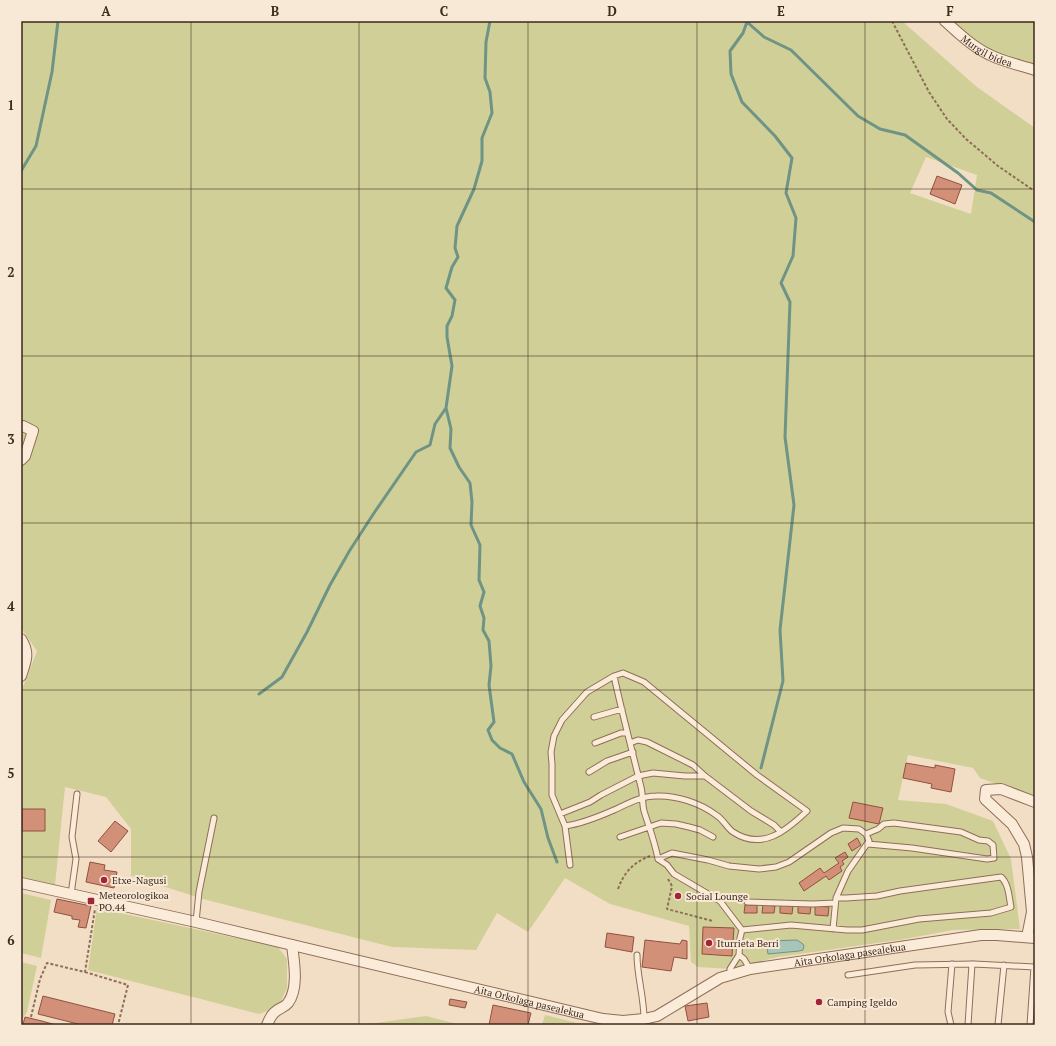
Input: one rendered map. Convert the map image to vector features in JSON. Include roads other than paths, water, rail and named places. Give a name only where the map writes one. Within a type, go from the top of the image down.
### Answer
[{"type":"street","name":"Murgil bidea","points":[[945,21],[974,45],[989,55],[1035,70]]},
{"type":"street","points":[[21,427],[23,426],[33,431],[26,456],[21,460]]},
{"type":"street","points":[[21,639],[26,646],[27,660],[21,676]]},
{"type":"street","points":[[1031,938],[1032,912],[1027,857],[1024,844],[1012,824],[985,799],[986,790],[1002,789],[1035,802]]},
{"type":"street","name":"Aita Orkolaga pasealekua","points":[[21,882],[624,1023],[644,1019],[658,1020],[702,988],[720,978],[750,968],[981,935],[997,934],[1031,938]]},
{"type":"street","points":[[267,1025],[270,1018],[275,1012],[283,1008],[292,994],[294,987],[294,962],[292,945]]},
{"type":"lane","points":[[565,826],[588,820],[642,798],[666,796],[695,803],[718,815],[732,832],[754,841],[764,839],[781,832],[807,811],[757,775],[644,682],[623,673],[614,676],[587,692],[562,720],[554,736],[551,752],[552,795],[565,826],[570,865]]},
{"type":"lane","points":[[614,676],[626,733],[633,752],[644,810],[650,826],[657,856],[674,874],[720,901],[742,930]]},
{"type":"lane","points":[[594,717],[622,709]]},
{"type":"lane","points":[[595,743],[621,732],[626,733]]},
{"type":"lane","points":[[630,743],[638,740],[647,742],[693,765],[705,776],[751,811],[774,825],[781,832]]},
{"type":"lane","points":[[589,772],[607,761],[633,752]]},
{"type":"lane","points":[[560,814],[590,802],[638,776],[653,773],[684,776],[705,776]]},
{"type":"lane","points":[[71,894],[76,859],[72,837],[78,794]]},
{"type":"lane","points":[[196,922],[199,892],[214,818]]},
{"type":"lane","points":[[620,837],[661,823],[676,824],[700,830],[713,837]]},
{"type":"lane","points":[[866,834],[884,824],[894,823],[962,832],[979,840],[988,842],[993,846],[994,858],[987,859],[962,854],[955,855],[912,848],[868,844]]},
{"type":"lane","points":[[657,856],[672,853],[729,866],[759,869],[783,865],[831,833],[842,828],[859,829],[866,834],[869,841],[848,871],[835,900],[833,929]]},
{"type":"lane","points":[[742,930],[791,925],[862,930],[919,919],[991,913],[1011,907],[1006,886],[1001,877],[900,891],[877,896],[846,898],[813,904],[746,902]]},
{"type":"lane","points":[[732,974],[730,969],[739,955],[742,930]]},
{"type":"lane","points":[[637,955],[637,970],[644,1019]]},
{"type":"lane","points":[[739,955],[744,959],[750,968]]},
{"type":"lane","points":[[950,1025],[948,1012],[952,964]]},
{"type":"lane","points":[[968,1025],[972,964]]},
{"type":"lane","points":[[848,975],[915,965],[972,964],[1034,967],[1030,1025]]},
{"type":"lane","points":[[998,1025],[1004,965]]},
{"type":"waterway","points":[[21,171],[36,146],[52,72],[58,21]]},
{"type":"waterway","points":[[490,21],[486,42],[485,78],[490,92],[492,113],[482,138],[482,161],[474,189],[457,226],[455,248],[458,257],[452,267],[446,288],[455,300],[452,316],[447,326],[447,337],[452,366],[446,408],[451,429],[450,448],[459,467],[470,483],[472,502],[471,525],[480,545],[479,580],[484,592],[480,606],[484,618],[483,630],[489,641],[491,666],[489,685],[494,722],[488,730],[492,740],[500,748],[512,754],[524,782],[541,809],[548,838],[557,862]]},
{"type":"waterway","points":[[747,22],[743,33],[730,51],[731,74],[742,102],[775,136],[792,158],[786,193],[796,218],[793,256],[781,283],[790,302],[785,437],[794,505],[780,630],[783,681],[761,768]]},
{"type":"waterway","points":[[747,22],[764,37],[791,50],[858,116],[880,129],[905,135],[958,173],[977,190],[991,193],[1035,222]]},
{"type":"waterway","points":[[259,694],[282,677],[350,550],[416,452],[430,445],[435,424],[446,408]]},
{"type":"place","name":"Etxe-Nagusi","points":[[104,880]]},
{"type":"place","name":"Social Lounge","points":[[678,896]]},
{"type":"place","name":"Meteorologikoa PO.44","points":[[91,901]]},
{"type":"place","name":"Iturrieta Berri","points":[[709,943]]},
{"type":"place","name":"Camping Igeldo","points":[[819,1002]]}]
